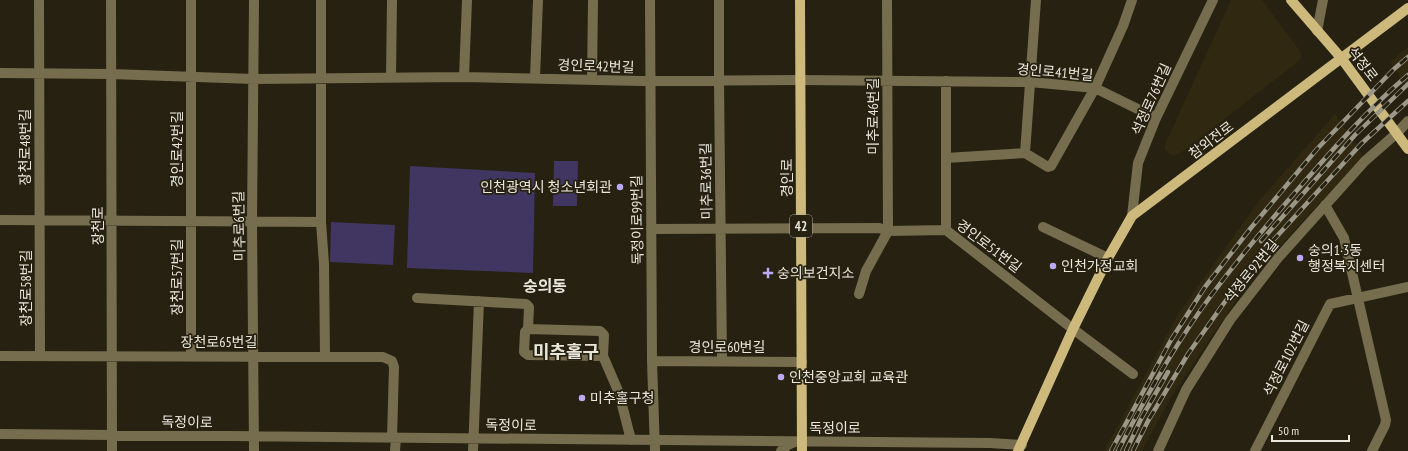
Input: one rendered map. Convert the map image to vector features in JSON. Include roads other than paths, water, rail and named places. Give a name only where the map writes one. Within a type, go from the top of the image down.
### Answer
[{"type":"main road","name":"경인로","points":[[800,0],[802,362],[800,445]]},
{"type":"main road","name":"석정로","points":[[1291,0],[1342,59],[1408,149]]},
{"type":"main road","name":"참외전로","points":[[1020,448],[1073,329],[1108,258],[1132,216],[1408,8]]},
{"type":"street","name":"장천로48번길","points":[[39,0],[40,221]]},
{"type":"street","name":"장천로","points":[[111,0],[112,451]]},
{"type":"street","points":[[190,0],[190,77]]},
{"type":"street","name":"미추로6번길","points":[[254,0],[252,222],[254,451]]},
{"type":"street","points":[[321,0],[321,222],[324,264],[325,356]]},
{"type":"street","points":[[390,77],[392,0]]},
{"type":"street","points":[[464,77],[467,0]]},
{"type":"street","points":[[535,78],[538,0]]},
{"type":"street","points":[[592,80],[593,0]]},
{"type":"street","name":"독정이로99번길","points":[[650,0],[652,361],[655,451]]},
{"type":"street","name":"미추로36번길","points":[[720,0],[719,81],[722,361]]},
{"type":"street","name":"미추로46번길","points":[[887,0],[888,231]]},
{"type":"street","points":[[1026,154],[1036,0]]},
{"type":"street","points":[[946,158],[1026,154],[1048,167],[1051,166],[1094,88],[1123,26],[1132,0]]},
{"type":"street","name":"석정로76번길","points":[[1132,216],[1138,163],[1156,118],[1214,0]]},
{"type":"street","points":[[1317,31],[1323,0]]},
{"type":"street","points":[[0,73],[111,74]]},
{"type":"street","name":"경인로42번길","points":[[111,74],[254,79],[464,77],[650,81],[800,80]]},
{"type":"street","name":"경인로42번길","points":[[190,77],[191,222]]},
{"type":"street","name":"경인로41번길","points":[[800,80],[1030,82],[1094,88],[1156,118]]},
{"type":"street","points":[[946,81],[946,230]]},
{"type":"street","name":"석정로92번길","points":[[1158,451],[1186,390],[1230,320],[1278,258],[1325,205],[1365,161],[1397,133],[1408,121]]},
{"type":"street","points":[[1325,205],[1344,238],[1386,420],[1372,451]]},
{"type":"street","points":[[0,220],[112,221]]},
{"type":"street","name":"장천로58번길","points":[[40,221],[40,356]]},
{"type":"street","name":"장천로57번길","points":[[112,221],[321,222]]},
{"type":"street","name":"장천로57번길","points":[[191,222],[191,356]]},
{"type":"street","points":[[1043,226],[1108,258]]},
{"type":"street","name":"경인로51번길","points":[[651,230],[801,228],[879,228],[888,231],[946,230],[1073,329]]},
{"type":"street","points":[[859,294],[866,271],[888,231]]},
{"type":"street","name":"석정로102번길","points":[[1255,451],[1328,307],[1333,302],[1408,287]]},
{"type":"street","points":[[417,298],[526,304],[530,307],[528,329],[525,332],[524,352],[528,355],[603,356]]},
{"type":"street","points":[[473,451],[479,301]]},
{"type":"street","points":[[528,329],[600,331],[604,335],[603,356],[619,393],[631,440]]},
{"type":"street","points":[[1073,329],[1133,374]]},
{"type":"street","name":"장천로65번길","points":[[0,356],[383,357],[392,362],[394,367],[394,438]]},
{"type":"street","name":"경인로60번길","points":[[652,361],[802,362]]},
{"type":"street","name":"독정이로","points":[[0,434],[655,440],[800,445],[990,443],[1020,448]]},
{"type":"street","points":[[394,438],[394,451]]},
{"type":"street","points":[[781,451],[788,445],[800,445]]},
{"type":"railway","points":[[1111,451],[1171,340],[1205,287],[1250,229],[1317,149],[1394,69],[1408,57]]},
{"type":"railway","points":[[1118,451],[1139,410],[1174,350],[1199,312],[1223,280],[1244,253],[1338,144],[1365,115],[1408,75]]},
{"type":"railway","points":[[1261,241],[1355,135],[1408,84]]},
{"type":"railway","points":[[1133,451],[1148,421],[1188,354],[1224,303],[1268,246],[1361,144],[1408,101]]},
{"type":"railway","points":[[1126,451],[1142,417],[1168,372]]},
{"type":"place","name":"인천광역시 청소년회관","points":[[620,187]]},
{"type":"place","name":"숭의1·3동 행정복지센터","points":[[1300,258]]},
{"type":"place","name":"인천가정교회","points":[[1053,266]]},
{"type":"place","name":"숭의보건지소","points":[[768,273]]},
{"type":"place","name":"인천중앙교회 교육관","points":[[781,377]]},
{"type":"place","name":"미추홀구청","points":[[582,398]]},
{"type":"district","name":"숭의동","points":[[545,286]]},
{"type":"district","name":"미추홀구","points":[[566,351]]}]
